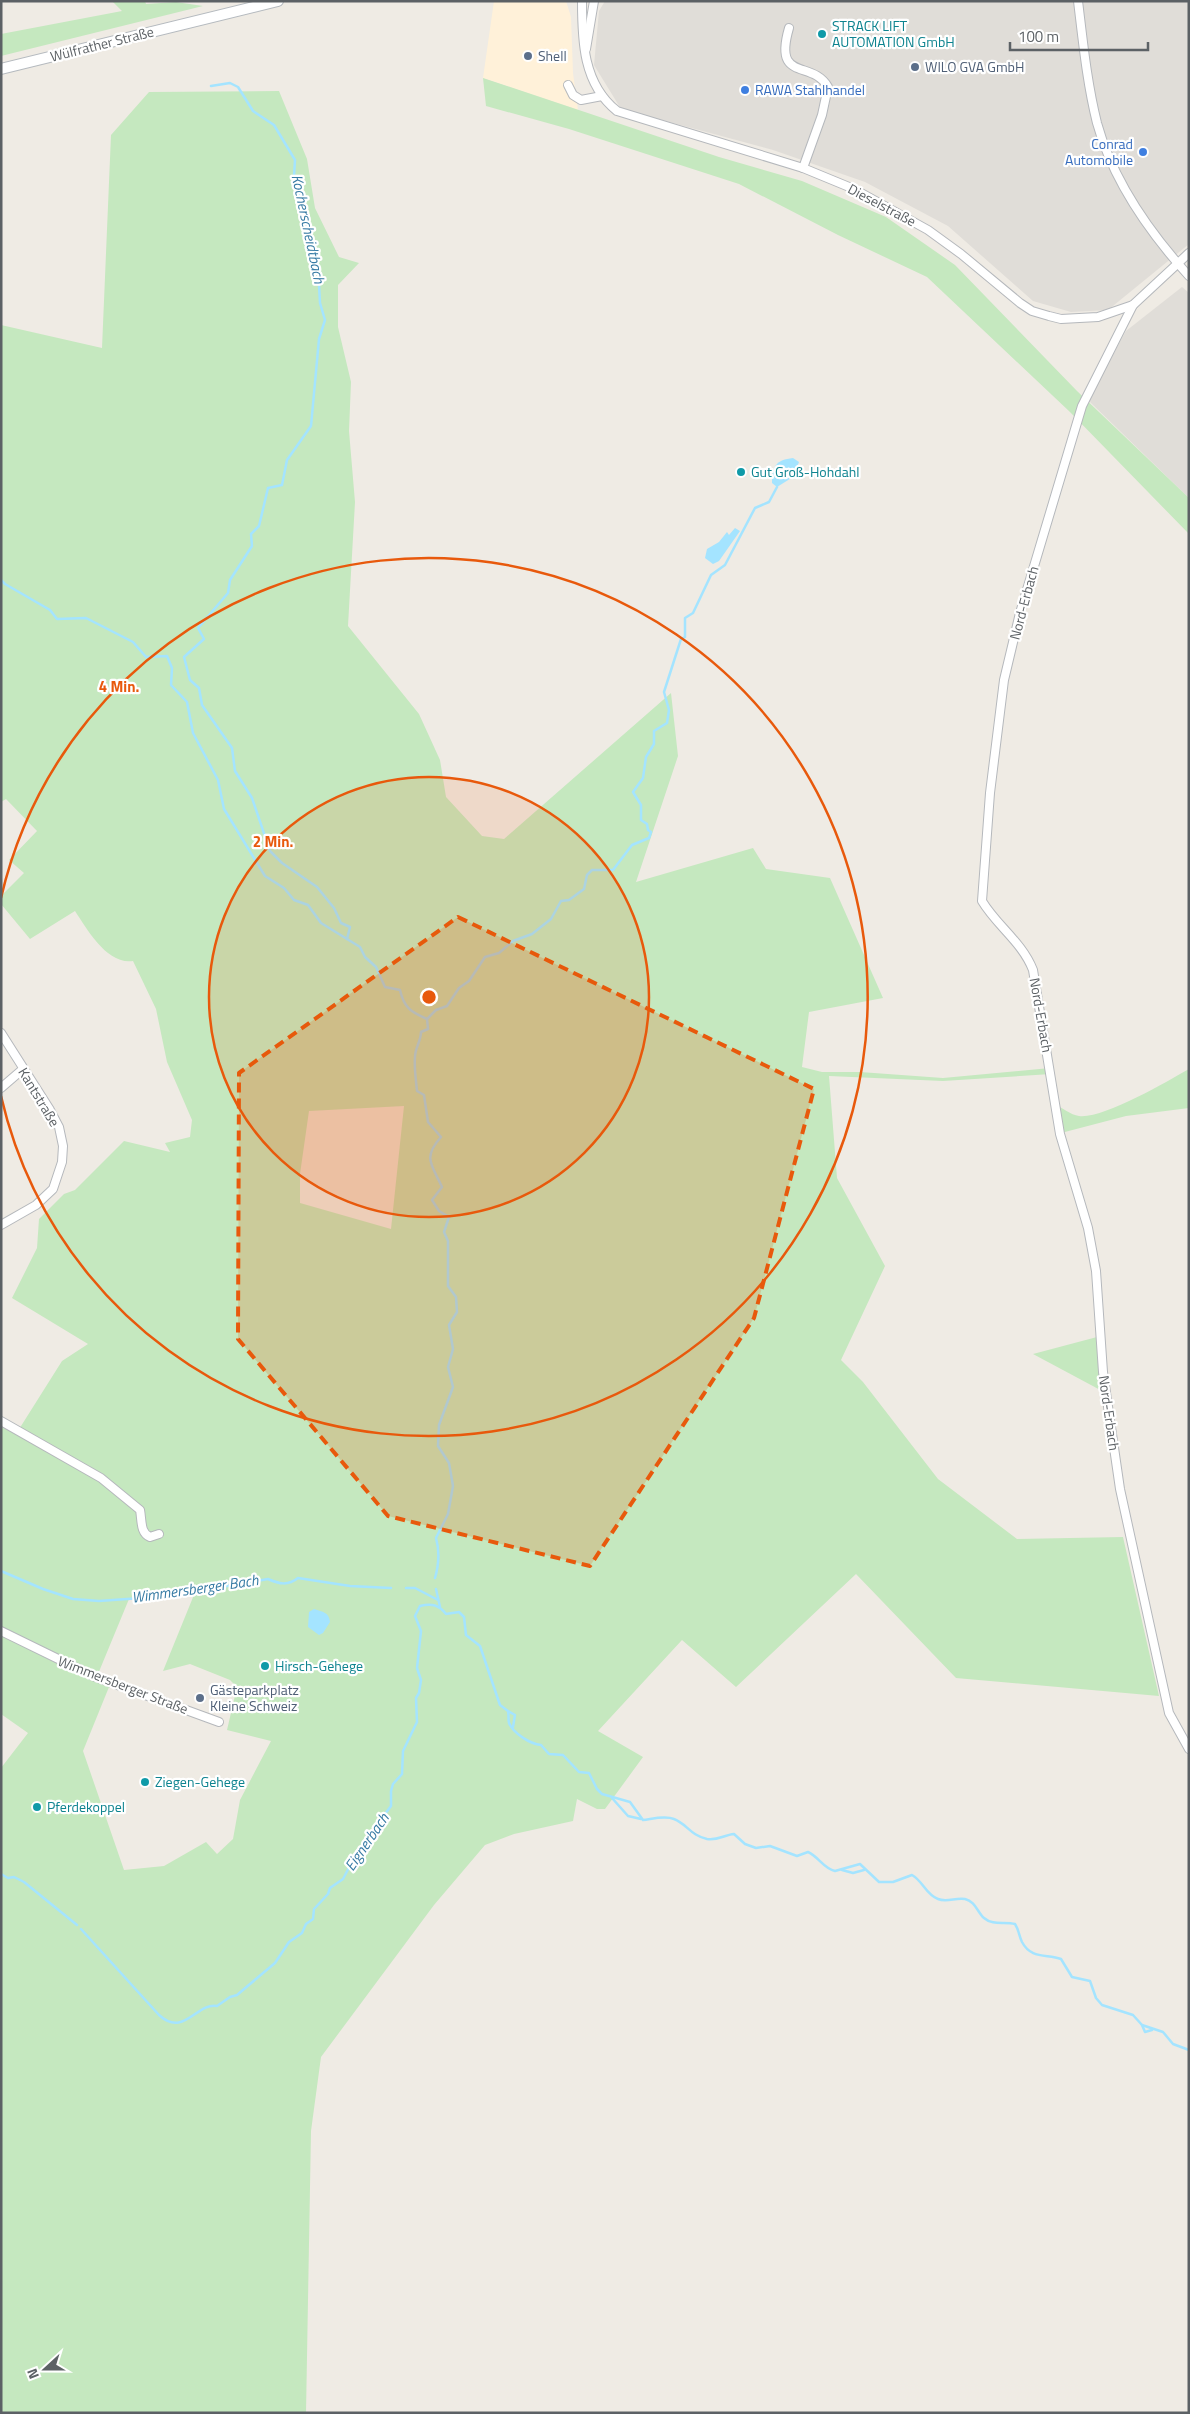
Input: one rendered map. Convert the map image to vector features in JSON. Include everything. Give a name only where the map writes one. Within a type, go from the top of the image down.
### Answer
[{"type":"main road","name":"Wülfrather Straße","points":[[1,69],[278,1]]},
{"type":"street","name":"Dieselstraße","points":[[582,1],[585,54],[592,79],[602,96],[612,107],[626,115],[803,168],[862,192],[928,230],[1032,311],[1062,319],[1081,319],[1115,313],[1133,306],[1189,253]]},
{"type":"street","name":"Dieselstraße","points":[[585,54],[594,1]]},
{"type":"street","points":[[1078,1],[1088,77],[1097,123],[1107,151],[1136,209],[1189,276]]},
{"type":"street","points":[[790,28],[785,54],[789,62],[798,69],[820,78],[828,87],[822,115],[803,168]]},
{"type":"street","points":[[568,85],[573,95],[581,100],[602,96]]},
{"type":"street","name":"Nord-Erbach","points":[[1133,306],[1082,406],[1020,613],[1004,680],[990,793],[982,901],[994,920],[1027,955],[1033,970],[1060,1134],[1082,1205],[1091,1245],[1099,1303],[1102,1372],[1120,1488],[1169,1713],[1189,1749]]},
{"type":"street","name":"Kantstraße","points":[[1,1034],[50,1110],[59,1127],[63,1146],[62,1162],[53,1189],[36,1205],[1,1226]]},
{"type":"street","points":[[1,1088],[23,1069]]},
{"type":"street","points":[[1,1421],[101,1478],[140,1510],[143,1532],[146,1536],[150,1537],[159,1534]]},
{"type":"street","name":"Wimmersberger Straße","points":[[1,1631],[93,1676],[219,1722]]},
{"type":"highlighted area","points":[[458,917],[814,1089],[754,1318],[590,1566],[388,1516],[238,1339],[239,1073]]},
{"type":"shaded area","points":[[494,1],[566,1],[571,17],[573,73],[578,110],[483,78]]},
{"type":"shaded area","points":[[605,1],[1189,1],[1189,244],[1108,310],[1071,312],[1033,301],[948,226],[865,182],[773,150],[621,109],[594,65],[599,11]]},
{"type":"shaded area","points":[[1182,287],[1189,293],[1189,498],[1088,400],[1126,331]]},
{"type":"green space","points":[[112,1],[145,1],[146,4],[176,2],[203,6],[1,56],[1,34],[122,11]]},
{"type":"green space","points":[[483,78],[719,157],[802,181],[886,217],[955,265],[1077,391],[1189,498],[1189,534],[1070,412],[927,277],[838,235],[739,184],[569,129],[486,106]]},
{"type":"green space","points":[[279,91],[307,159],[315,208],[339,257],[359,263],[338,285],[338,327],[351,382],[349,431],[355,502],[348,626],[419,714],[440,760],[446,797],[482,836],[504,839],[671,693],[678,756],[636,882],[753,848],[766,869],[830,878],[883,998],[809,1012],[802,1067],[822,1072],[860,1072],[943,1078],[1050,1068],[1051,1074],[943,1081],[829,1076],[837,1178],[885,1266],[841,1360],[863,1382],[938,1479],[1017,1539],[1123,1537],[1159,1696],[956,1678],[856,1574],[736,1687],[682,1640],[598,1731],[643,1757],[605,1809],[597,1809],[577,1799],[573,1821],[514,1834],[485,1845],[434,1905],[321,2057],[311,2131],[306,2413],[1,2413],[1,1768],[28,1733],[1,1714],[1,1427],[16,1434],[62,1361],[88,1344],[12,1298],[37,1248],[39,1219],[64,1194],[75,1190],[124,1141],[170,1152],[165,1143],[190,1137],[192,1120],[167,1062],[156,1009],[133,961],[124,961],[106,952],[92,936],[75,911],[30,939],[1,904],[1,896],[24,873],[9,860],[37,831],[6,799],[1,802],[1,325],[102,348],[111,135],[149,92]],"holes":[[[404,1106],[391,1229],[300,1203],[300,1174],[309,1111]],[[198,1585],[163,1671],[190,1664],[230,1680],[237,1687],[227,1730],[271,1741],[240,1800],[233,1839],[217,1854],[206,1842],[164,1866],[124,1870],[83,1751],[109,1687],[110,1679],[98,1674],[129,1599]]]},
{"type":"green space","points":[[1189,1069],[1189,1108],[1126,1116],[1061,1133],[1054,1104],[1069,1113],[1079,1116],[1103,1112]]},
{"type":"green space","points":[[1097,1337],[1104,1392],[1033,1354]]},
{"type":"water","points":[[793,458],[799,462],[793,477],[777,487],[772,483],[774,468],[779,462]]},
{"type":"water","points":[[735,528],[740,531],[719,561],[713,564],[705,558],[707,549],[719,542],[727,532],[729,535]]},
{"type":"water","points":[[314,1609],[325,1613],[330,1622],[323,1633],[319,1635],[308,1627],[309,1612]]},
{"type":"waterway","name":"Kocherscheidtbach","points":[[211,86],[230,83],[238,87],[253,111],[274,125],[295,160],[294,176],[318,267],[320,303],[325,320],[319,339],[311,426],[287,460],[282,485],[268,488],[259,526],[251,534],[252,546],[230,580],[228,593],[198,628],[204,639],[184,657],[190,680],[199,688],[202,705],[232,748],[235,771],[252,798],[270,851],[282,863],[317,887],[334,908],[341,923],[350,927],[347,939]]},
{"type":"waterway","points":[[427,1019],[436,1010],[447,1006],[459,988],[469,981],[485,957],[499,953],[513,941],[532,934],[551,919],[561,901],[569,900],[584,889],[587,875],[592,870],[613,870],[632,845],[649,838],[651,832],[648,830],[647,824],[641,820],[641,805],[633,792],[643,778],[646,757],[654,744],[654,731],[667,723],[669,710],[664,692],[681,639],[685,637],[685,618],[693,613],[711,575],[725,565],[755,508],[769,502],[777,487]]},
{"type":"waterway","points":[[1,580],[50,610],[57,619],[86,618],[133,642],[146,657],[167,656],[172,668],[171,685],[187,702],[193,733],[218,780],[224,809],[265,876],[284,888],[294,900],[308,905],[321,923],[360,947],[365,957],[376,967],[385,987],[400,990],[409,1009],[427,1019]]},
{"type":"waterway","points":[[427,1019],[428,1029],[421,1032],[415,1054],[417,1091],[424,1095],[428,1122],[441,1137],[435,1144],[430,1156],[432,1167],[442,1187],[432,1200],[439,1211],[449,1217],[444,1232],[448,1241],[448,1286],[456,1297],[457,1312],[449,1325],[453,1349],[448,1367],[453,1387],[439,1425],[438,1446],[449,1463],[453,1486],[448,1514],[436,1538],[438,1558],[435,1578]]},
{"type":"waterway","name":"Wimmersberger Bach","points":[[1,1571],[43,1589],[73,1599],[99,1601],[169,1596],[268,1579],[283,1583],[291,1582],[298,1578],[350,1586],[391,1588]]},
{"type":"waterway","name":"Wimmersberger Bach","points":[[406,1588],[415,1588],[438,1600]]},
{"type":"waterway","name":"Wimmersberger Bach","points":[[436,1589],[440,1607]]},
{"type":"waterway","name":"Eignerbach","points":[[81,1929],[159,2015],[168,2021],[176,2023],[190,2018],[210,2006],[217,2006],[230,1997],[237,1995],[275,1963],[289,1942],[302,1933],[306,1924],[313,1919],[314,1909],[328,1894],[330,1888],[343,1879],[354,1858],[364,1843],[377,1831],[382,1818],[391,1806],[393,1784],[402,1774],[403,1751],[417,1722],[416,1698],[419,1693],[421,1680],[417,1668],[421,1631],[415,1616],[420,1606],[432,1605],[438,1607],[446,1614],[459,1612],[464,1617],[466,1635],[480,1646],[500,1705],[508,1711],[509,1723],[514,1731],[527,1740],[541,1745],[549,1754],[563,1755],[579,1772],[589,1773],[597,1789],[602,1794],[630,1802],[643,1820],[663,1817],[670,1818],[678,1821],[696,1835],[707,1839],[734,1834],[745,1844],[756,1848],[770,1846],[797,1856],[808,1852],[835,1871],[860,1864],[879,1882],[893,1882],[912,1875],[934,1897],[941,1900],[965,1899],[971,1902],[982,1916],[988,1920],[995,1923],[1015,1924],[1022,1942],[1030,1951],[1034,1954],[1061,1959],[1072,1977],[1090,1981],[1096,1998],[1102,2005],[1133,2015],[1142,2025],[1163,2032],[1173,2044],[1189,2050]]},
{"type":"waterway","name":"Eignerbach","points":[[508,1711],[515,1715],[513,1727]]},
{"type":"waterway","name":"Eignerbach","points":[[612,1798],[628,1816],[641,1819]]},
{"type":"waterway","name":"Eignerbach","points":[[842,1870],[853,1873],[864,1870]]},
{"type":"waterway","name":"Eignerbach","points":[[1,1874],[24,1882],[77,1925]]},
{"type":"waterway","name":"Eignerbach","points":[[1142,2025],[1145,2032],[1152,2030]]},
{"type":"place","name":"STRACK LIFT AUTOMATION GmbH","points":[[822,34]]},
{"type":"place","name":"Shell","points":[[528,56]]},
{"type":"place","name":"WILO GVA GmbH","points":[[915,67]]},
{"type":"place","name":"RAWA Stahlhandel","points":[[745,90]]},
{"type":"place","name":"Conrad Automobile","points":[[1143,152]]},
{"type":"place","name":"Gut Groß-Hohdahl","points":[[741,472]]},
{"type":"place","name":"Hirsch-Gehege","points":[[265,1666]]},
{"type":"place","name":"Gästeparkplatz Kleine Schweiz","points":[[200,1698]]},
{"type":"place","name":"Ziegen-Gehege","points":[[145,1782]]},
{"type":"place","name":"Pferdekoppel","points":[[37,1807]]}]
